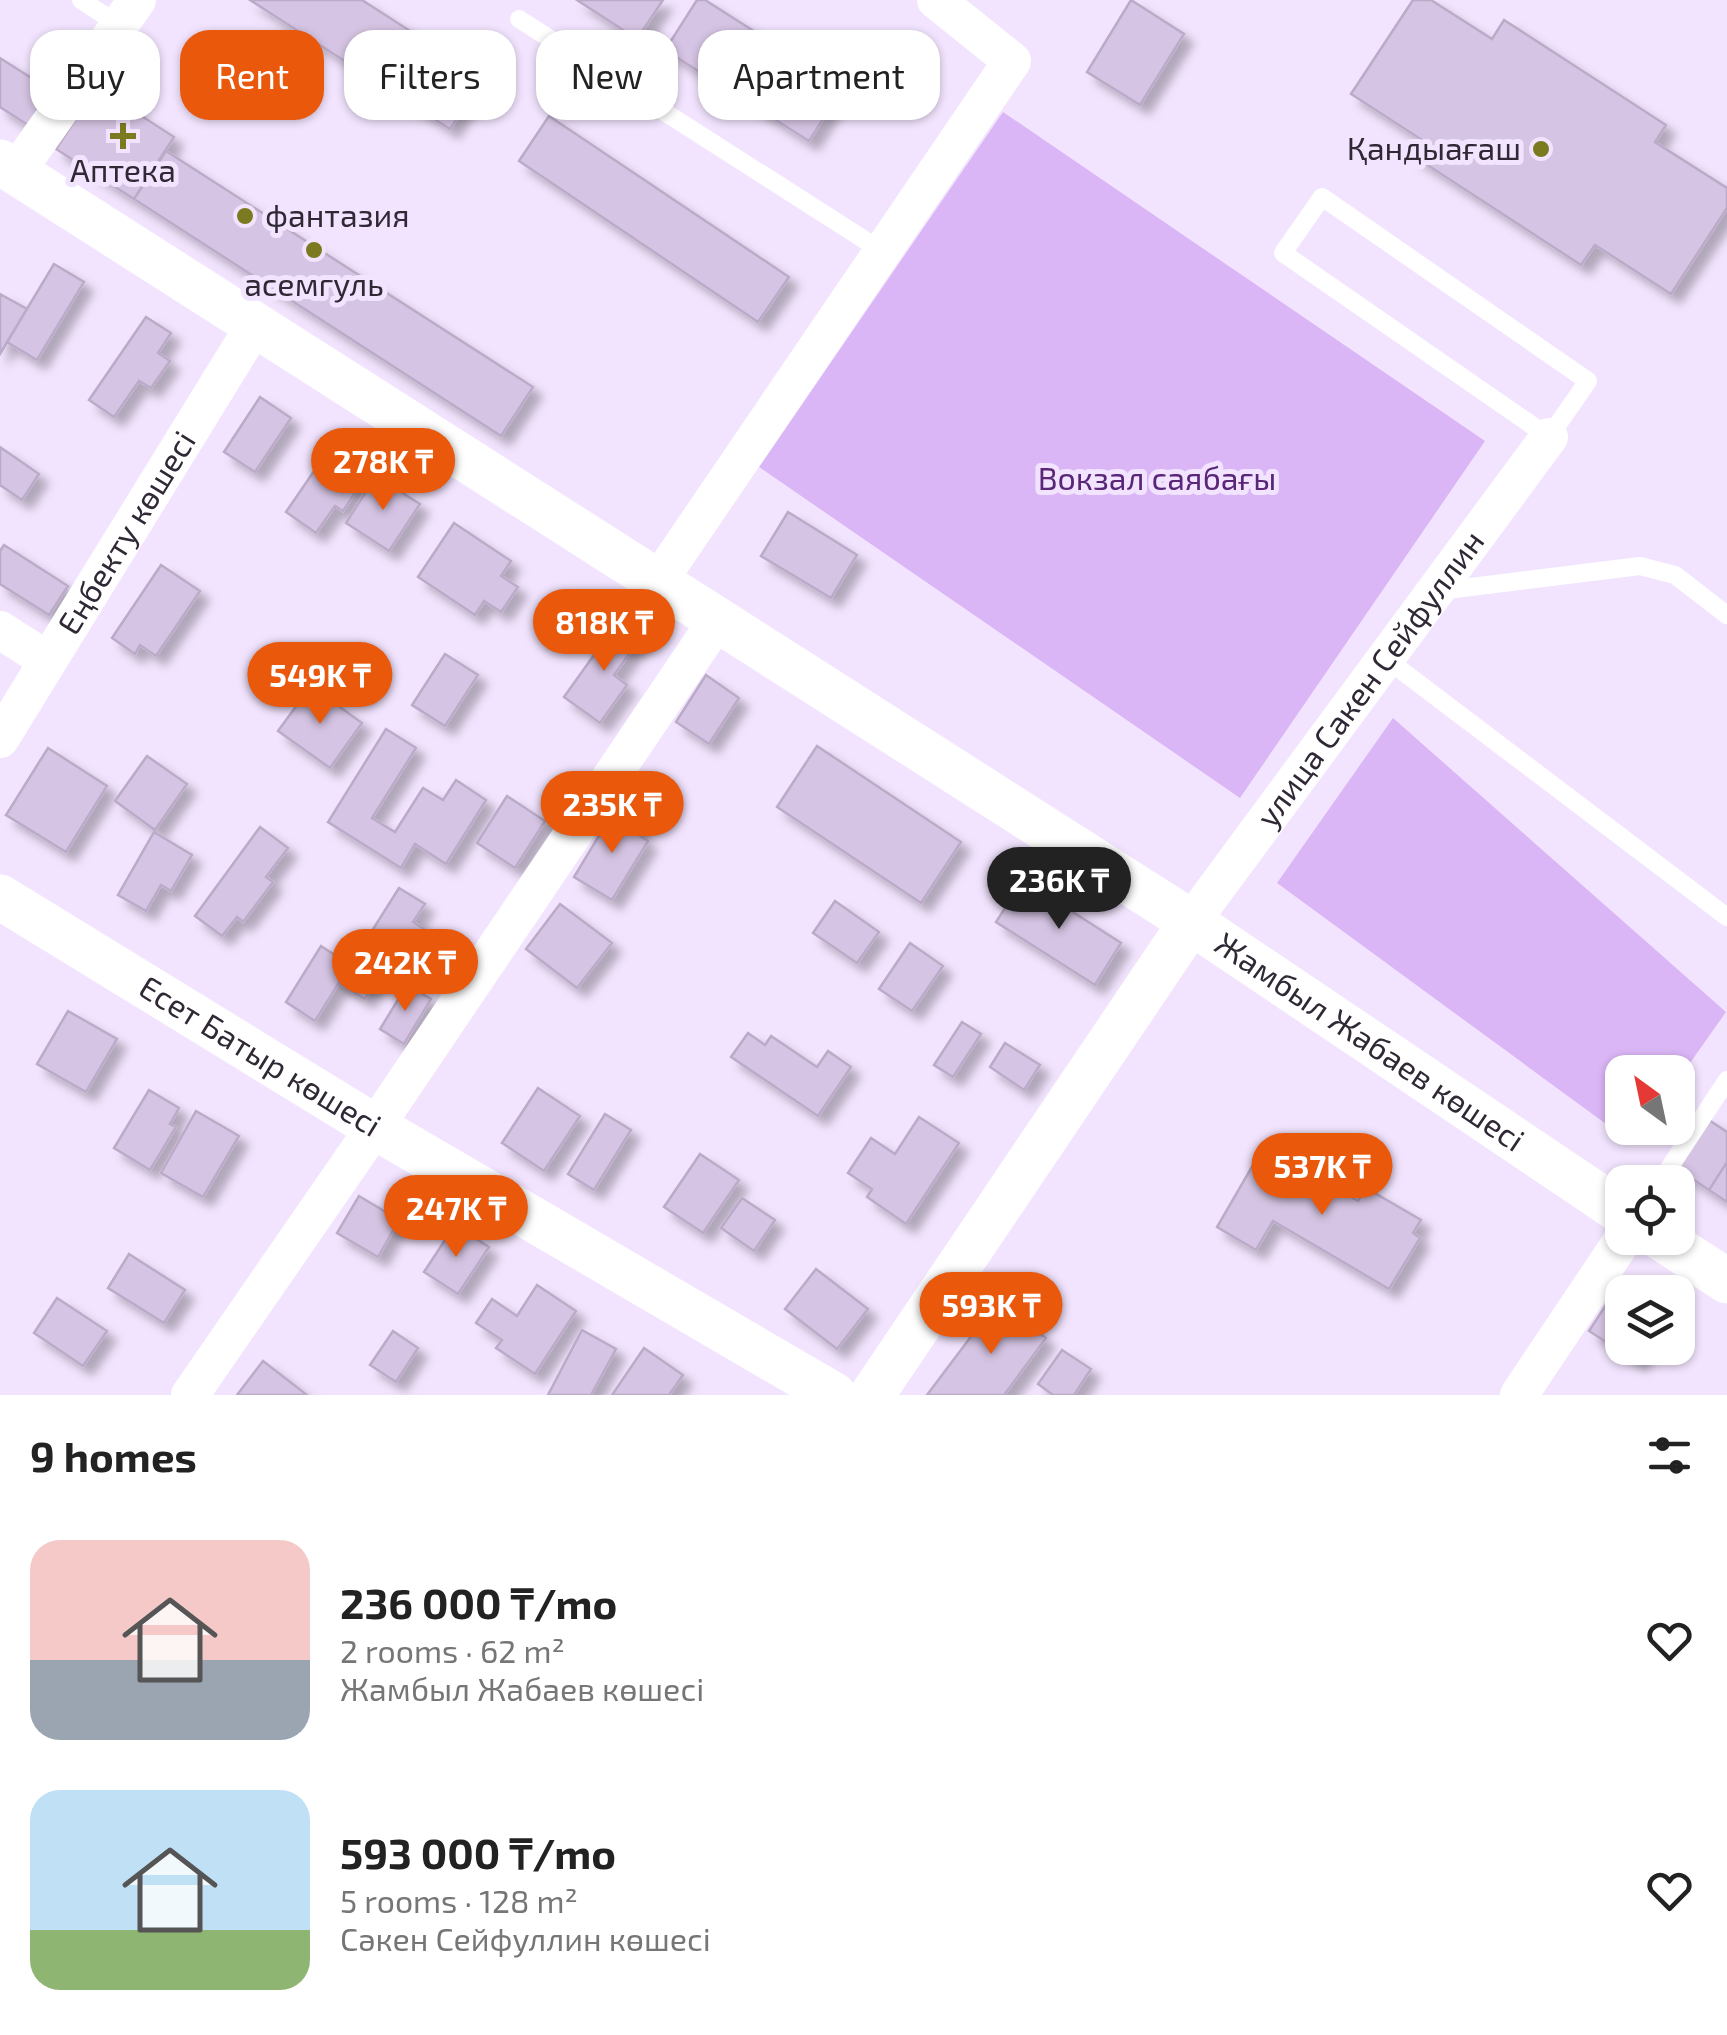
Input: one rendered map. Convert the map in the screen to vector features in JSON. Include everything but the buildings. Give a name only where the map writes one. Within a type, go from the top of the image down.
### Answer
[{"type":"street","points":[[657,583],[1012,61],[936,0]]},
{"type":"street","points":[[8,168],[128,12]]},
{"type":"street","name":"Жамбыл Жабаев көшесі","points":[[8,168],[1191,922],[1605,1201]]},
{"type":"street","name":"Еңбекту көшесі","points":[[0,739],[254,325]]},
{"type":"street","name":"улица Сакен Сейфуллин","points":[[1191,922],[1549,436]]},
{"type":"street","points":[[190,1395],[716,622]]},
{"type":"street","points":[[0,630],[47,660]]},
{"type":"street","name":"Есет Батыр көшесі","points":[[0,898],[375,1127],[834,1395]]},
{"type":"street","points":[[872,1395],[1191,922]]},
{"type":"street","points":[[1519,1395],[1613,1255]]},
{"type":"street","points":[[1687,1255],[1727,1281]]},
{"type":"lane","points":[[81,0],[128,12]]},
{"type":"lane","points":[[519,19],[882,251]]},
{"type":"lane","points":[[1322,197],[1588,380],[1549,436],[1283,252],[1322,197]]},
{"type":"lane","points":[[1434,592],[1640,566],[1675,575],[1727,615]]},
{"type":"lane","points":[[1385,658],[1727,917]]},
{"type":"lane","points":[[1671,1165],[1727,1080]]},
{"type":"green space","name":"Вокзал саябағы","points":[[1003,112],[1485,441],[1240,798],[759,467]]},
{"type":"green space","points":[[1393,718],[1726,1012],[1695,1056],[1605,1055],[1605,1123],[1277,883]]},
{"type":"place","name":"Аптека","points":[[123,136]]},
{"type":"place","name":"Қандыағаш","points":[[1541,149]]},
{"type":"place","name":"фантазия","points":[[245,216]]},
{"type":"place","name":"асемгуль","points":[[314,250]]}]
